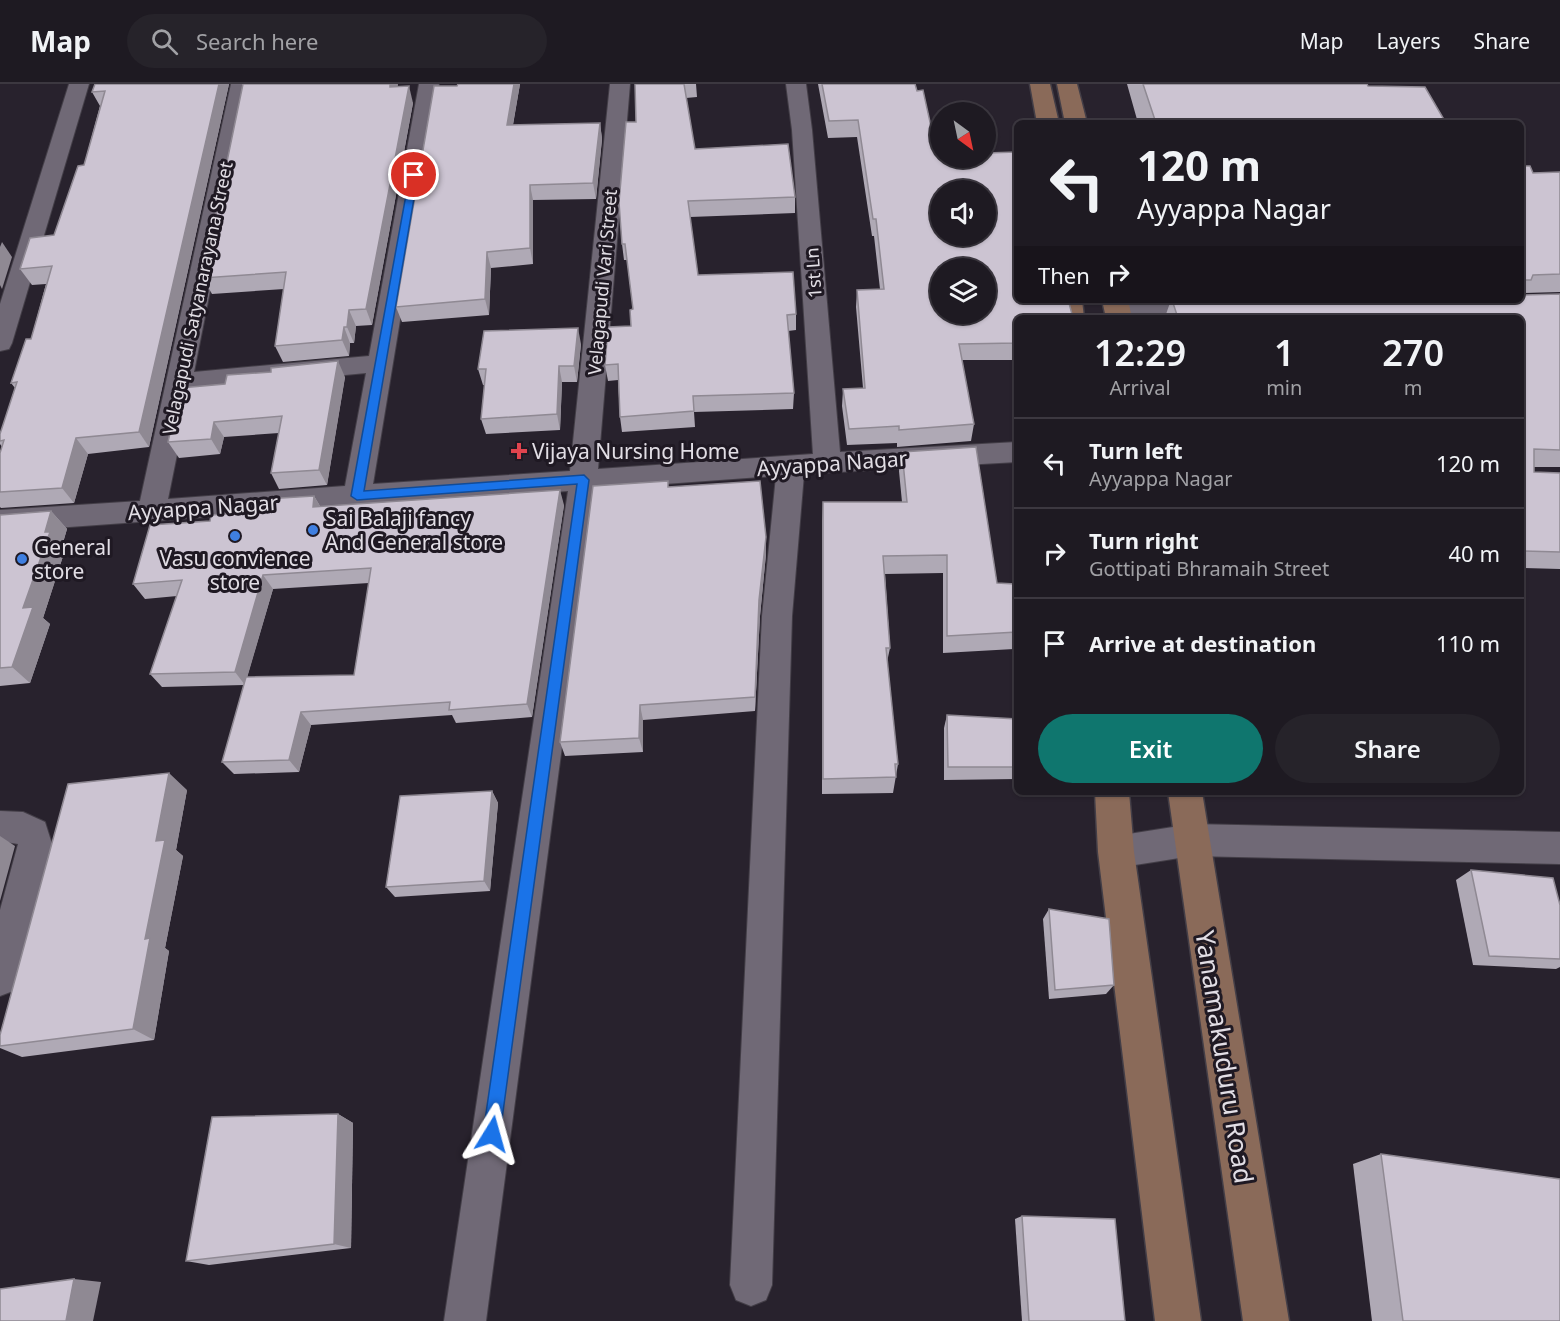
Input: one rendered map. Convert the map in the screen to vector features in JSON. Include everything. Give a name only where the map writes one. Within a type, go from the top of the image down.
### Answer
[{"type":"street","points":[[0,343],[79,84]]},
{"type":"street","name":"Velagapudi Satyanarayana Street","points":[[152,511],[241,84]]},
{"type":"street","points":[[357,496],[429,84]]},
{"type":"street","name":"Velagapudi Vari Street","points":[[465,1321],[584,480],[620,84]]},
{"type":"street","name":"1st Ln","points":[[796,84],[802,130],[828,462]]},
{"type":"street","points":[[1040,84],[1047,120]]},
{"type":"street","points":[[1067,84],[1075,120]]},
{"type":"street","points":[[1117,308],[1237,305]]},
{"type":"street","points":[[180,382],[381,363]]},
{"type":"street","name":"Ayyappa Nagar","points":[[0,521],[828,462],[1014,452]]},
{"type":"street","points":[[751,1285],[777,616],[791,465]]},
{"type":"street","points":[[1112,795],[1116,852],[1178,1321]]},
{"type":"street","name":"Yanamakuduru Road","points":[[1185,795],[1266,1321]]},
{"type":"street","points":[[0,826],[23,827],[33,833],[35,844],[0,978]]},
{"type":"street","points":[[1116,852],[1192,840],[1560,848]]},
{"type":"building","points":[[95,84],[219,84],[139,432],[76,438],[62,488],[0,492],[0,453],[4,440],[0,441],[0,434],[17,382],[11,383],[26,339],[31,339],[52,266],[20,269],[30,238],[54,235],[78,166],[84,165],[105,91],[92,92]]},
{"type":"building","points":[[243,84],[409,86],[366,309],[349,310],[347,327],[344,327],[342,340],[275,346],[286,272],[203,278]]},
{"type":"building","points":[[458,84],[514,84],[507,125],[600,123],[593,183],[530,185],[530,248],[487,252],[485,299],[396,307],[434,86],[457,86]]},
{"type":"building","points":[[635,84],[684,84],[695,149],[788,144],[795,197],[688,201],[698,275],[793,272],[796,314],[787,315],[794,393],[693,396],[694,411],[620,417],[618,364],[605,365],[608,327],[631,326],[630,310],[633,309],[625,244],[622,244],[619,202],[626,122],[636,122]]},
{"type":"building","points":[[822,84],[915,84],[917,91],[923,90],[930,122],[930,168],[996,168],[996,153],[1014,152],[1014,303],[1069,303],[1072,315],[1014,315],[1014,343],[959,344],[974,424],[899,430],[899,426],[849,429],[843,389],[865,388],[857,290],[884,289],[876,219],[873,219],[858,120],[829,121]]},
{"type":"building","points":[[1143,84],[1367,84],[1368,86],[1425,87],[1444,120],[1155,120]]},
{"type":"building","points":[[1524,166],[1530,166],[1533,173],[1560,172],[1560,274],[1533,275],[1531,280],[1524,280]]},
{"type":"building","points":[[1560,294],[1560,450],[1534,449],[1534,472],[1560,473],[1560,552],[1524,551],[1524,315],[1177,315],[1173,303],[1524,303],[1524,295]]},
{"type":"building","points":[[578,328],[574,366],[559,366],[557,414],[481,419],[486,369],[478,369],[484,331]]},
{"type":"building","points":[[338,361],[319,470],[271,473],[282,416],[214,422],[211,439],[168,442],[180,388],[225,384],[227,375],[271,372],[271,368]]},
{"type":"building","points":[[976,447],[997,583],[1014,584],[1014,632],[947,636],[947,555],[883,556],[890,648],[886,648],[898,764],[895,764],[896,777],[823,779],[823,502],[907,502],[902,452]]},
{"type":"building","points":[[668,481],[668,487],[760,481],[766,537],[759,600],[755,697],[640,705],[639,738],[560,742],[593,486]]},
{"type":"building","points":[[560,490],[527,704],[449,710],[450,702],[301,712],[289,760],[222,762],[246,677],[354,675],[371,568],[263,575],[235,672],[150,674],[182,580],[133,584],[150,525],[210,521],[211,515],[263,511],[265,499],[314,496],[313,507]]},
{"type":"building","points":[[51,511],[45,532],[50,532],[23,608],[33,607],[12,667],[0,668],[0,515]]},
{"type":"building","points":[[947,715],[1014,719],[1014,767],[948,767]]},
{"type":"building","points":[[169,773],[156,841],[165,840],[145,939],[150,938],[133,1029],[0,1046],[0,1035],[68,784]]},
{"type":"building","points":[[492,791],[484,881],[386,887],[400,796]]},
{"type":"building","points":[[1471,870],[1553,878],[1560,905],[1560,959],[1489,956]]},
{"type":"building","points":[[1049,909],[1109,919],[1114,985],[1055,990]]},
{"type":"building","points":[[338,1114],[334,1244],[186,1261],[212,1117]]},
{"type":"building","points":[[1381,1154],[1560,1179],[1560,1321],[1403,1321]]},
{"type":"building","points":[[1022,1216],[1115,1219],[1125,1321],[1029,1321]]},
{"type":"building","points":[[74,1279],[66,1321],[0,1321],[0,1289]]},
{"type":"place","name":"Vijaya Nursing Home","points":[[519,451]]},
{"type":"place","name":"Sai Balaji fancy And General store","points":[[313,530]]},
{"type":"place","name":"Vasu convience store","points":[[235,536]]},
{"type":"place","name":"General store","points":[[22,559]]},
{"type":"route","points":[[414,175],[357,496],[584,480],[492,1134]]}]
